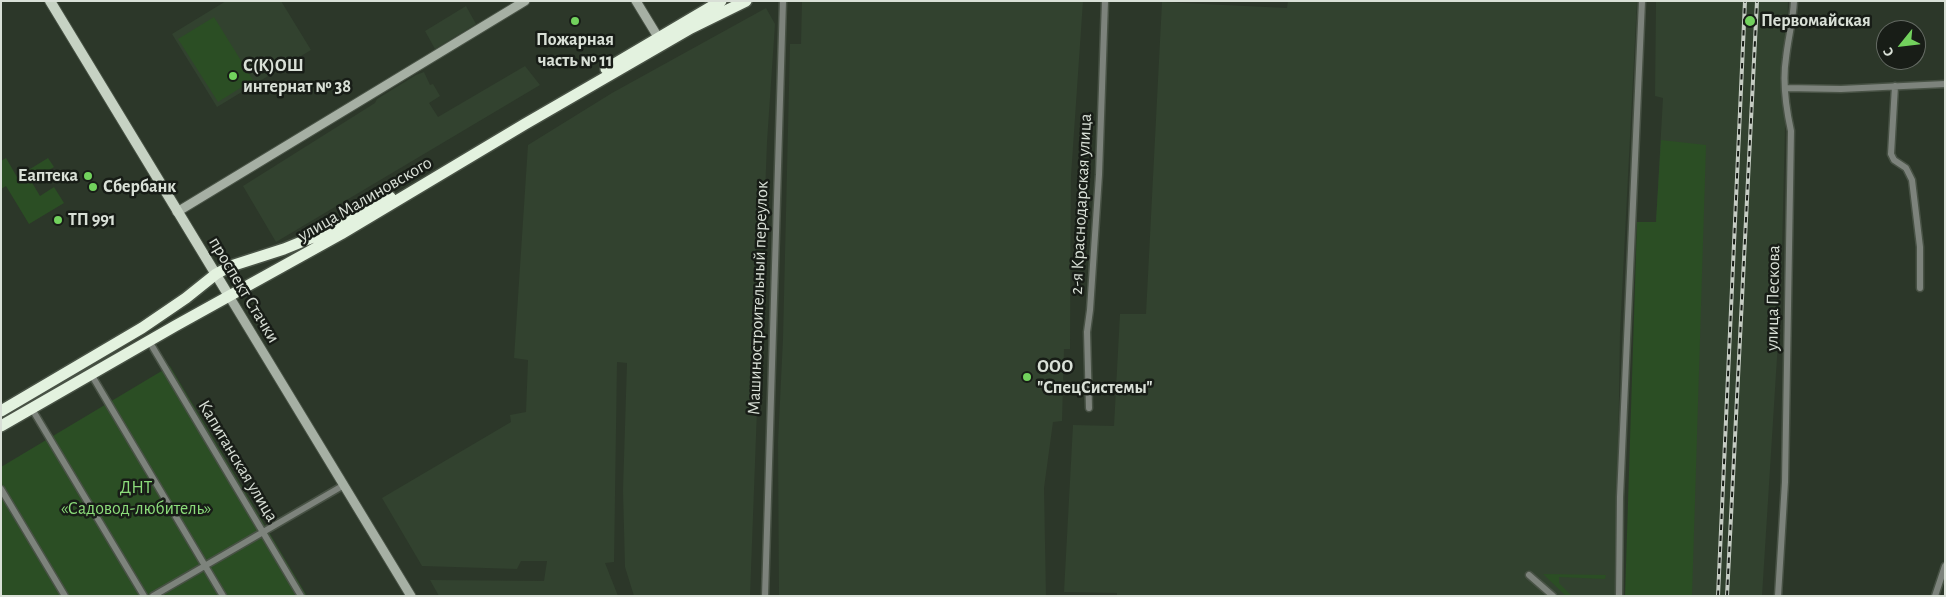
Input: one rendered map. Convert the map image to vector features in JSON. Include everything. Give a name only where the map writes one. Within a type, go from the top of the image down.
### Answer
[{"type":"highway","name":"улица Малиновского","points":[[1,426],[341,234],[661,41],[721,1]]},
{"type":"highway","name":"улица Малиновского","points":[[1,411],[142,328],[186,298],[216,274],[231,266],[284,249],[337,226],[661,41],[746,1]]},
{"type":"main road","name":"проспект Стачки","points":[[50,1],[229,296]]},
{"type":"street","points":[[177,212],[525,1]]},
{"type":"street","points":[[636,1],[661,41]]},
{"type":"street","name":"Машиностроительный переулок","points":[[765,596],[783,1]]},
{"type":"street","name":"2-я Краснодарская улица","points":[[1088,408],[1087,332],[1099,175],[1105,1]]},
{"type":"street","points":[[1619,596],[1622,448],[1642,1]]},
{"type":"street","name":"улица Пескова","points":[[1778,596],[1786,482],[1791,141],[1785,88],[1785,60],[1794,21],[1794,1]]},
{"type":"street","points":[[1785,88],[1945,84]]},
{"type":"street","points":[[1895,86],[1891,154],[1894,160],[1906,168],[1912,180],[1920,247],[1920,288]]},
{"type":"street","name":"проспект Стачки","points":[[229,296],[411,596]]},
{"type":"street","name":"Капитанская улица","points":[[149,341],[301,596]]},
{"type":"street","points":[[91,374],[223,596]]},
{"type":"street","points":[[32,409],[144,596]]},
{"type":"street","points":[[153,596],[344,485]]},
{"type":"street","points":[[1,489],[65,596]]},
{"type":"street","points":[[1935,596],[1945,566]]},
{"type":"street","points":[[1529,575],[1553,596]]},
{"type":"shaded area","name":"С(К)ОШ интернат № 38","points":[[226,1],[281,1],[311,50],[217,107],[172,34]]},
{"type":"shaded area","points":[[802,1],[1083,1],[1071,176],[1070,349],[1064,349],[1062,421],[1053,422],[1044,488],[1046,596],[779,596],[778,442],[783,339],[790,44],[801,44]]},
{"type":"shaded area","points":[[1288,1],[1637,1],[1620,332],[1616,596],[1117,596],[1117,593],[1064,592],[1073,425],[1114,426],[1120,314],[1146,314],[1162,2],[1287,8]]},
{"type":"shaded area","points":[[1656,1],[1788,1],[1781,294],[1762,596],[1625,596],[1656,222],[1663,98],[1655,96]]},
{"type":"shaded area","points":[[466,6],[476,24],[435,49],[425,31]]},
{"type":"shaded area","points":[[766,8],[775,24],[767,142],[750,596],[634,596],[625,567],[623,490],[627,363],[617,362],[614,562],[605,563],[618,596],[439,596],[430,580],[544,581],[547,561],[521,561],[517,569],[422,566],[382,498],[511,422],[510,415],[526,412],[528,360],[514,358],[528,145],[612,93]]},
{"type":"shaded area","points":[[525,66],[540,85],[276,242],[243,186],[416,75],[424,72],[430,85],[433,84],[440,96],[429,103],[438,117]]},
{"type":"green space","points":[[214,17],[253,80],[218,102],[178,39]]},
{"type":"green space","points":[[1661,140],[1706,145],[1692,596],[1625,596],[1637,222],[1656,222]]},
{"type":"green space","points":[[6,158],[17,177],[48,158],[54,167],[31,181],[40,196],[54,187],[64,203],[29,224],[6,186],[1,189],[1,161]]},
{"type":"green space","name":"ДНТ «Садовод-любитель»","points":[[170,366],[307,596],[1,596],[1,467]]},
{"type":"green space","points":[[1543,574],[1606,575],[1605,579],[1559,577],[1559,583],[1571,595],[1596,596],[1566,596]]},
{"type":"railway","points":[[1718,596],[1745,1]]},
{"type":"railway","points":[[1727,596],[1757,1]]},
{"type":"place","name":"Пожарная часть № 11","points":[[575,21]]},
{"type":"place","name":"Первомайская","points":[[1750,21]]},
{"type":"place","name":"С(К)ОШ интернат № 38","points":[[233,76]]},
{"type":"place","name":"Еаптека","points":[[88,176]]},
{"type":"place","name":"Сбербанк","points":[[93,187]]},
{"type":"place","name":"ТП 991","points":[[58,220]]},
{"type":"place","name":"ООО \"СпецСистемы\"","points":[[1027,377]]}]
